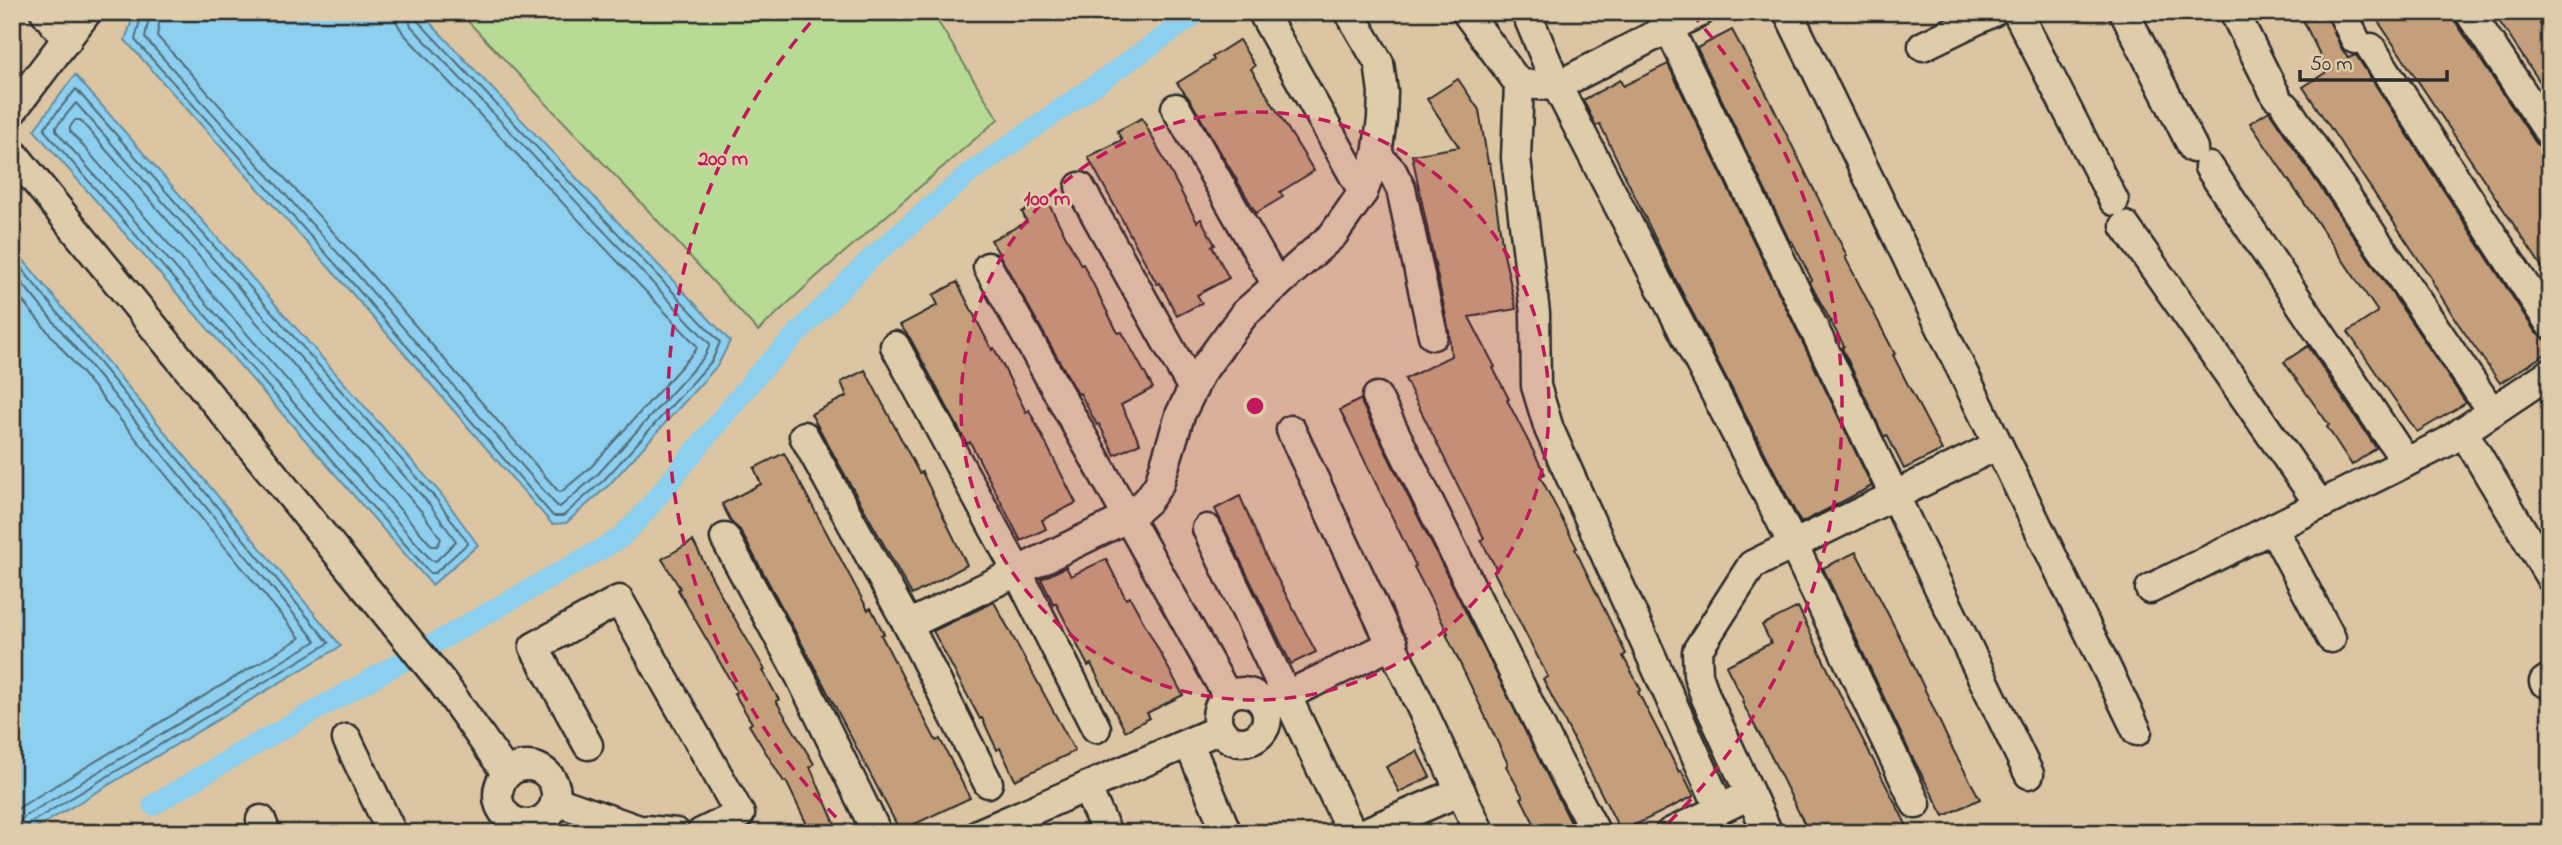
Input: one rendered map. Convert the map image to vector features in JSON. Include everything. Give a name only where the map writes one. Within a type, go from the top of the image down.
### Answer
[{"type":"street","points":[[44,12],[67,40]]},
{"type":"street","points":[[12,111],[87,12]]},
{"type":"street","points":[[908,625],[1129,517],[1148,500],[1159,484],[1180,415],[1200,374],[1245,313],[1333,235],[1363,192],[1377,155],[1383,92],[1378,64],[1349,12]]},
{"type":"street","points":[[1466,12],[1518,83],[1516,158],[1535,313],[1536,386],[1549,429],[1720,809]]},
{"type":"street","points":[[1526,12],[1557,86],[1794,544],[1916,804]]},
{"type":"street","points":[[1518,83],[1557,86],[1665,20],[1700,12]]},
{"type":"street","points":[[1788,12],[2137,731]]},
{"type":"street","points":[[1923,46],[1993,12]]},
{"type":"street","points":[[2017,12],[2120,213],[2320,505]]},
{"type":"street","points":[[2124,12],[2201,158],[2406,463]]},
{"type":"street","points":[[2234,12],[2281,102],[2492,412]]},
{"type":"street","points":[[2342,12],[2550,324]]},
{"type":"street","points":[[2469,12],[2550,134]]},
{"type":"street","points":[[1265,17],[1363,192]]},
{"type":"street","points":[[1665,20],[2029,774]]},
{"type":"street","points":[[1176,108],[1277,285]]},
{"type":"street","points":[[12,152],[442,682],[507,774]]},
{"type":"street","points":[[1377,155],[1392,171],[1401,189],[1433,335]]},
{"type":"street","points":[[1080,187],[1193,389]]},
{"type":"street","points":[[988,267],[1227,695]]},
{"type":"street","points":[[895,346],[1017,571],[1096,728]]},
{"type":"street","points":[[2150,589],[2447,442],[2550,373]]},
{"type":"street","points":[[1377,397],[1596,833]]},
{"type":"street","points":[[1292,430],[1480,833]]},
{"type":"street","points":[[2463,431],[2550,577]]},
{"type":"street","points":[[804,436],[908,625],[988,783]]},
{"type":"street","points":[[1768,833],[1706,698],[1698,675],[1697,651],[1752,565],[1998,444]]},
{"type":"street","points":[[2273,528],[2331,638]]},
{"type":"street","points":[[1207,529],[1276,701],[1352,833]]},
{"type":"street","points":[[725,538],[800,676],[877,833]]},
{"type":"street","points":[[588,745],[534,647],[619,600],[740,814],[701,833]]},
{"type":"street","points":[[1276,701],[1241,691],[1227,695],[1218,706],[1216,721],[1220,729],[1235,742],[1250,742],[1262,733],[1276,701],[1393,644]]},
{"type":"street","points":[[984,832],[1220,729]]},
{"type":"street","points":[[346,739],[392,833]]},
{"type":"street","points":[[1189,744],[1227,833]]},
{"type":"street","points":[[520,766],[539,768],[554,782],[556,801],[547,818],[530,829],[510,820],[499,804],[499,785],[507,774],[520,766]]},
{"type":"street","points":[[1086,787],[1107,833]]},
{"type":"street","points":[[1364,833],[1461,791]]},
{"type":"street","points":[[1670,833],[1749,795]]},
{"type":"street","points":[[556,801],[647,832],[676,833]]},
{"type":"green space","points":[[459,12],[932,12],[998,119],[758,331],[645,207]]},
{"type":"water","points":[[135,12],[420,12],[730,341],[718,365],[609,485],[566,523],[552,524],[350,291],[125,40]]},
{"type":"water","points":[[75,75],[442,495],[478,545],[432,585],[34,130]]},
{"type":"water","points":[[12,246],[341,646],[28,833],[12,833]]},
{"type":"building","points":[[2299,12],[2326,12],[2348,58],[2356,55],[2536,333],[2550,343],[2550,351],[2500,383],[2303,87],[2328,71]]},
{"type":"building","points":[[2372,12],[2452,12],[2455,21],[2536,143],[2542,149],[2550,150],[2550,279]]},
{"type":"building","points":[[2493,12],[2532,12],[2550,38],[2550,97]]},
{"type":"building","points":[[1732,30],[1767,95],[1942,450],[1904,469],[1887,435],[1884,437],[1842,348],[1844,346],[1809,281],[1812,280],[1792,241],[1790,242],[1697,48]]},
{"type":"building","points":[[1239,40],[1255,66],[1251,69],[1314,171],[1280,192],[1283,197],[1256,213],[1190,100],[1177,83],[1214,60],[1212,57]]},
{"type":"building","points":[[1668,64],[1872,486],[1801,523],[1670,269],[1600,124],[1596,126],[1583,100],[1620,80],[1623,86]]},
{"type":"building","points":[[1458,79],[1479,110],[1516,309],[1469,317],[1545,474],[1540,476],[1626,654],[1623,656],[1641,690],[1638,692],[1694,796],[1621,832],[1543,679],[1548,677],[1494,572],[1497,570],[1481,540],[1484,538],[1405,379],[1451,356],[1449,331],[1412,155],[1459,147],[1427,99]]},
{"type":"building","points":[[2269,111],[2466,403],[2417,432],[2348,332],[2378,312],[2250,123]]},
{"type":"building","points":[[1142,118],[1197,222],[1201,219],[1229,278],[1197,295],[1202,303],[1177,316],[1088,157],[1122,140],[1117,131]]},
{"type":"building","points":[[1046,199],[1118,333],[1122,332],[1153,388],[1121,405],[1140,443],[1115,455],[991,240],[1027,222],[1022,212]]},
{"type":"building","points":[[957,282],[1026,412],[1029,410],[1076,503],[1042,520],[1046,529],[1021,541],[970,442],[967,444],[910,338],[900,325],[938,305],[933,295]]},
{"type":"building","points":[[2308,346],[2376,448],[2352,465],[2327,427],[2329,425],[2284,362]]},
{"type":"building","points":[[865,370],[919,473],[922,472],[967,565],[912,595],[811,414],[847,396],[841,382]]},
{"type":"building","points":[[1361,399],[1576,833],[1539,833],[1521,798],[1523,797],[1506,766],[1508,764],[1446,634],[1448,633],[1340,410]]},
{"type":"building","points":[[784,453],[868,610],[871,608],[884,634],[881,635],[936,741],[940,739],[970,798],[900,831],[740,530],[732,523],[722,504],[761,484],[754,468]]},
{"type":"building","points":[[1240,496],[1266,557],[1316,652],[1291,664],[1215,509]]},
{"type":"building","points":[[693,541],[765,670],[763,671],[779,700],[776,701],[814,764],[810,767],[839,833],[811,833],[786,781],[784,782],[749,725],[752,723],[734,693],[737,692],[662,559]]},
{"type":"building","points":[[1856,552],[1906,649],[1951,746],[1980,799],[1944,816],[1910,753],[1823,568]]},
{"type":"building","points":[[1106,559],[1126,599],[1130,597],[1183,695],[1147,713],[1150,718],[1125,731],[1091,664],[1088,666],[1041,579],[1066,567],[1071,576]]},
{"type":"building","points":[[994,602],[1075,751],[1015,780],[1000,748],[997,750],[933,631]]},
{"type":"building","points":[[1798,607],[1907,826],[1894,833],[1809,833],[1726,666],[1771,643],[1762,625]]},
{"type":"building","points":[[1417,751],[1430,777],[1399,792],[1386,767]]},
{"type":"waterway","points":[[153,805],[619,539],[641,517],[758,374],[869,260],[970,173],[1199,12]]}]
